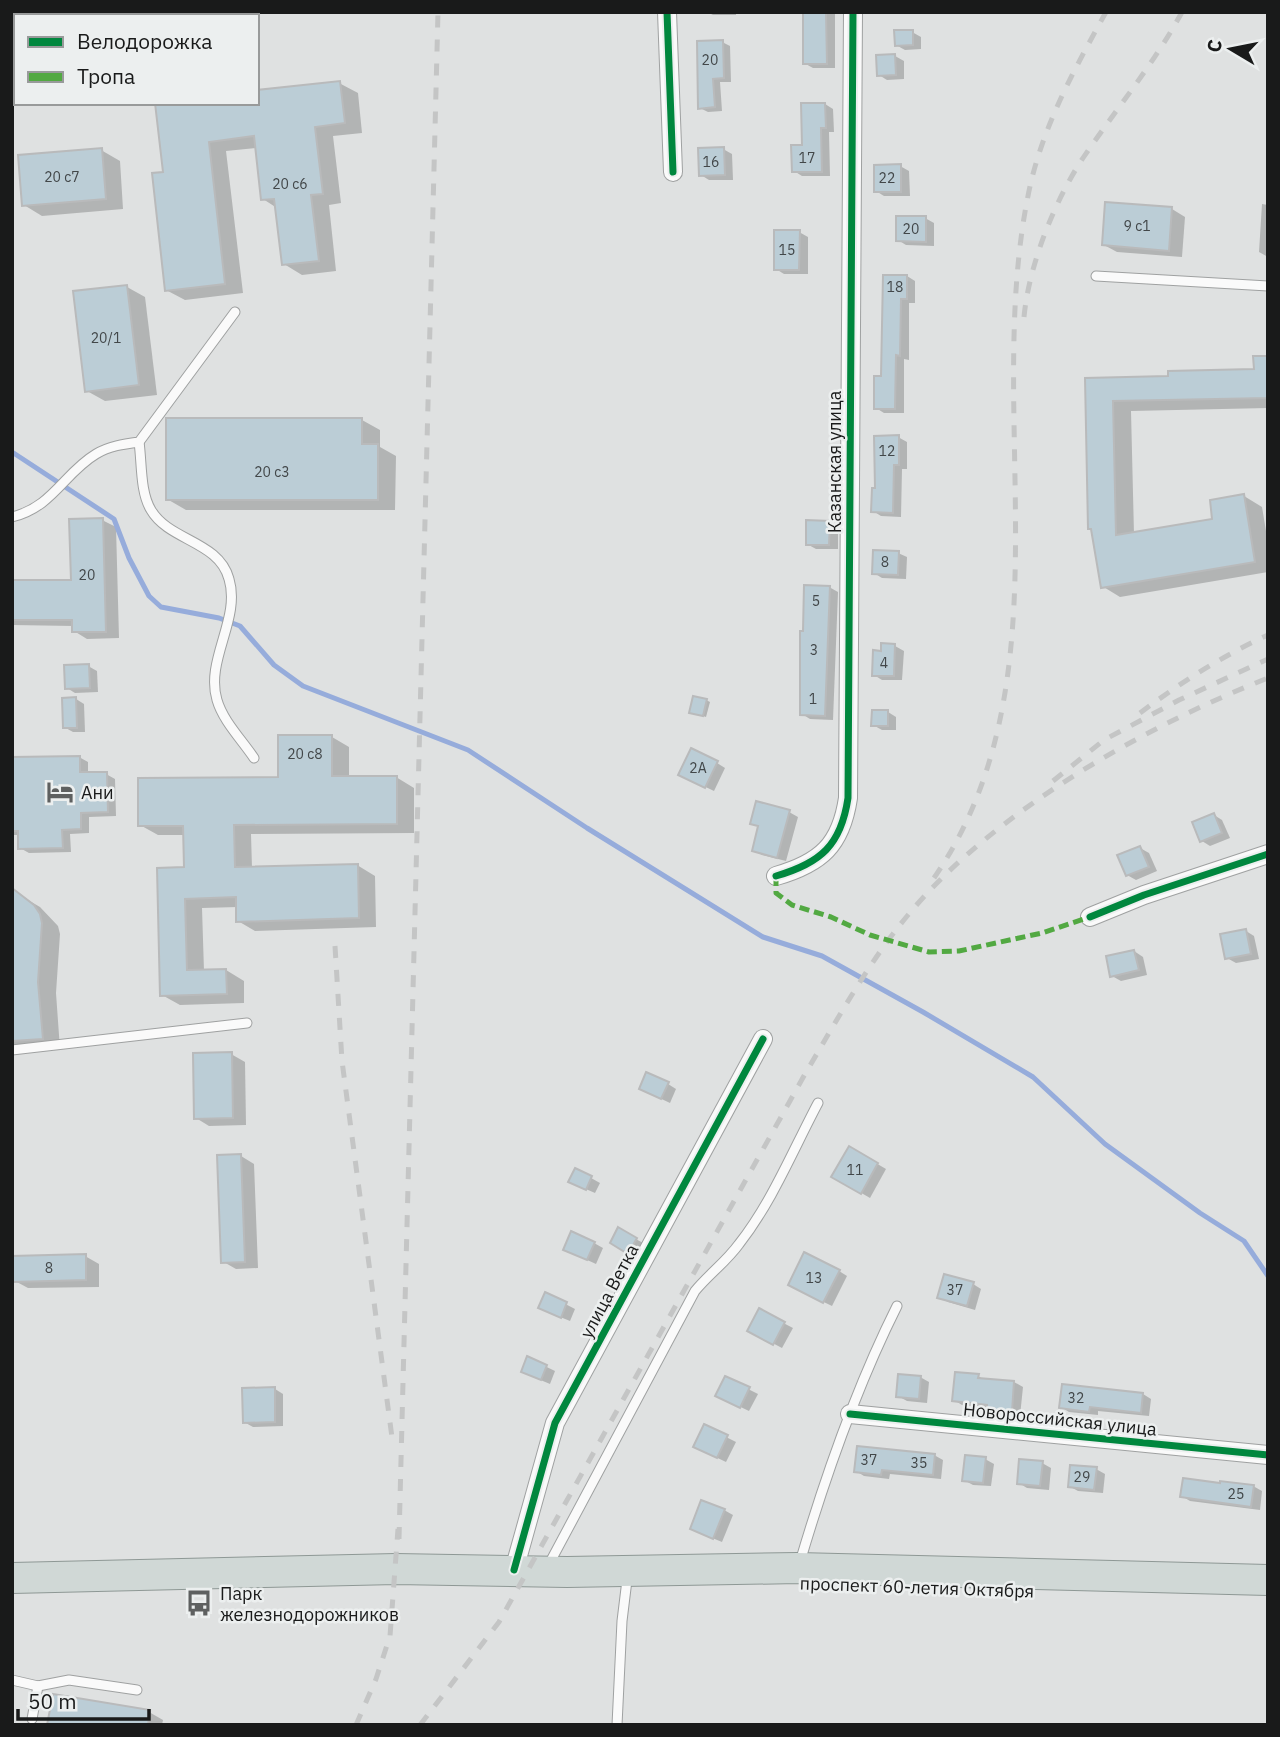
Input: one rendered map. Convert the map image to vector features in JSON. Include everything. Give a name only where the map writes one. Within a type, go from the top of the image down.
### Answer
[{"type":"highway","name":"проспект 60-летия Октября","points":[[12,1578],[283,1571],[798,1568],[1268,1580]]},
{"type":"highway","name":"проспект 60-летия Октября","points":[[556,1571],[627,1580],[798,1583],[1268,1601]]},
{"type":"street","points":[[667,12],[673,172]]},
{"type":"street","name":"Казанская улица","points":[[776,876],[803,868],[817,859],[839,831],[848,797],[853,12]]},
{"type":"street","points":[[1090,917],[1144,895],[1268,854]]},
{"type":"street","name":"улица Ветка","points":[[514,1570],[555,1423],[763,1039]]},
{"type":"street","name":"Новороссийская улица","points":[[850,1414],[1268,1455]]},
{"type":"lane","points":[[1096,276],[1268,286]]},
{"type":"lane","points":[[12,517],[34,509],[48,500],[95,454],[111,447],[139,442],[235,312]]},
{"type":"lane","points":[[139,442],[146,498],[150,508],[162,523],[217,557],[229,578],[230,610],[216,670],[216,698],[221,711],[254,758]]},
{"type":"lane","points":[[12,1050],[247,1023]]},
{"type":"lane","points":[[556,1571],[695,1291],[741,1242],[818,1103]]},
{"type":"lane","points":[[798,1568],[826,1474],[897,1306]]},
{"type":"lane","points":[[617,1725],[622,1620],[627,1580]]},
{"type":"lane","points":[[12,1680],[38,1686],[69,1680],[137,1690]]},
{"type":"lane","points":[[32,1719],[38,1686]]},
{"type":"building","points":[[803,12],[826,12],[827,64],[803,64]]},
{"type":"building","points":[[894,30],[913,30],[913,45],[895,46]]},
{"type":"building","points":[[723,40],[724,78],[713,79],[715,107],[698,109],[697,41]]},
{"type":"building","points":[[895,54],[896,75],[877,76],[876,55]]},
{"type":"building","points":[[340,81],[345,123],[315,127],[323,194],[311,195],[319,261],[282,265],[274,199],[261,200],[254,136],[209,142],[225,284],[165,291],[152,173],[163,172],[155,105],[259,105],[259,90]]},
{"type":"building","points":[[801,103],[825,103],[826,128],[821,128],[822,172],[792,172],[791,145],[802,145]]},
{"type":"building","points":[[724,147],[725,175],[699,176],[698,148]]},
{"type":"building","points":[[102,148],[106,199],[22,206],[18,155]]},
{"type":"building","points":[[901,164],[901,192],[874,192],[874,165]]},
{"type":"building","points":[[1105,202],[1172,207],[1169,251],[1102,245]]},
{"type":"building","points":[[896,216],[926,216],[926,242],[896,241]]},
{"type":"building","points":[[774,230],[800,230],[799,270],[774,270]]},
{"type":"building","points":[[883,275],[907,275],[907,299],[901,299],[900,356],[896,355],[895,409],[874,409],[874,376],[881,376]]},
{"type":"building","points":[[127,285],[139,385],[85,392],[73,291]]},
{"type":"building","points":[[1253,356],[1268,356],[1268,398],[1113,401],[1116,535],[1212,519],[1210,500],[1244,494],[1255,562],[1101,588],[1091,529],[1088,529],[1085,378],[1168,376],[1168,371],[1254,369]]},
{"type":"building","points":[[166,418],[362,418],[362,444],[378,444],[378,500],[166,500]]},
{"type":"building","points":[[899,435],[899,465],[894,465],[893,513],[871,512],[872,488],[875,488],[874,436]]},
{"type":"building","points":[[103,518],[106,632],[72,632],[72,620],[12,620],[12,580],[71,580],[69,519]]},
{"type":"building","points":[[806,520],[830,521],[829,545],[806,545]]},
{"type":"building","points":[[873,550],[899,551],[898,575],[872,574]]},
{"type":"building","points":[[804,585],[830,586],[825,716],[800,715],[800,631],[803,631]]},
{"type":"building","points":[[881,643],[895,644],[894,676],[872,676],[873,650],[881,651]]},
{"type":"building","points":[[89,664],[90,688],[65,689],[64,665]]},
{"type":"building","points":[[693,696],[707,699],[703,716],[689,713]]},
{"type":"building","points":[[76,697],[77,728],[63,728],[62,698]]},
{"type":"building","points":[[872,710],[888,710],[888,726],[871,726]]},
{"type":"building","points":[[278,735],[332,735],[332,776],[397,776],[397,824],[234,825],[235,867],[358,864],[359,918],[236,922],[236,897],[185,899],[187,970],[226,969],[227,994],[160,996],[157,868],[184,867],[183,826],[138,826],[138,778],[278,777]]},
{"type":"building","points":[[691,748],[718,761],[705,788],[678,775]]},
{"type":"building","name":"Ани","points":[[80,756],[80,772],[107,772],[108,812],[81,813],[81,829],[62,830],[63,848],[18,849],[18,831],[12,831],[12,757]]},
{"type":"building","points":[[756,801],[790,810],[777,858],[752,851],[758,826],[750,824]]},
{"type":"building","points":[[1214,813],[1222,833],[1200,842],[1192,822]]},
{"type":"building","points":[[1140,846],[1149,867],[1126,876],[1117,855]]},
{"type":"building","points":[[12,888],[34,905],[42,923],[38,982],[43,1039],[12,1041]]},
{"type":"building","points":[[1246,929],[1251,954],[1225,959],[1220,934]]},
{"type":"building","points":[[1134,950],[1139,970],[1110,977],[1106,956]]},
{"type":"building","points":[[232,1052],[233,1118],[194,1119],[193,1053]]},
{"type":"building","points":[[646,1072],[669,1082],[661,1099],[639,1089]]},
{"type":"building","points":[[849,1146],[878,1163],[861,1194],[831,1177]]},
{"type":"building","points":[[241,1154],[245,1262],[221,1263],[217,1155]]},
{"type":"building","points":[[575,1168],[592,1176],[586,1190],[568,1182]]},
{"type":"building","points":[[618,1227],[637,1238],[628,1254],[610,1243]]},
{"type":"building","points":[[571,1231],[595,1242],[587,1260],[563,1250]]},
{"type":"building","points":[[804,1252],[840,1270],[823,1303],[788,1285]]},
{"type":"building","points":[[86,1254],[86,1280],[13,1282],[12,1256]]},
{"type":"building","points":[[944,1274],[974,1282],[967,1306],[937,1298]]},
{"type":"building","points":[[545,1292],[567,1302],[561,1318],[538,1308]]},
{"type":"building","points":[[759,1308],[785,1322],[773,1345],[747,1331]]},
{"type":"building","points":[[527,1356],[547,1365],[541,1380],[521,1372]]},
{"type":"building","points":[[955,1372],[979,1374],[978,1378],[1014,1381],[1012,1412],[987,1410],[987,1405],[952,1401]]},
{"type":"building","points":[[898,1374],[921,1376],[919,1399],[896,1397]]},
{"type":"building","points":[[725,1376],[750,1387],[740,1408],[715,1396]]},
{"type":"building","points":[[1062,1384],[1143,1393],[1141,1413],[1090,1407],[1089,1412],[1059,1408]]},
{"type":"building","points":[[275,1387],[275,1422],[243,1423],[242,1388]]},
{"type":"building","points":[[704,1424],[728,1435],[717,1458],[693,1447]]},
{"type":"building","points":[[857,1446],[935,1454],[933,1475],[882,1470],[881,1475],[854,1472]]},
{"type":"building","points":[[965,1455],[986,1457],[983,1483],[962,1481]]},
{"type":"building","points":[[1019,1459],[1043,1461],[1040,1486],[1017,1484]]},
{"type":"building","points":[[1070,1465],[1097,1467],[1094,1490],[1068,1487]]},
{"type":"building","points":[[1183,1478],[1254,1485],[1251,1507],[1180,1497]]},
{"type":"building","points":[[701,1500],[725,1509],[713,1539],[690,1529]]},
{"type":"building","points":[[53,1694],[150,1710],[148,1725],[47,1725]]},
{"type":"waterway","points":[[12,452],[114,519],[129,558],[149,596],[161,607],[219,618],[240,626],[274,665],[303,686],[468,750],[587,828],[763,937],[822,956],[1033,1077],[1105,1144],[1200,1213],[1244,1241],[1268,1276]]},
{"type":"railway","points":[[399,1539],[438,12]]},
{"type":"railway","points":[[934,878],[976,801],[1000,719],[1012,633],[1017,281],[1028,196],[1050,124],[1070,79],[1106,12]]},
{"type":"railway","points":[[1024,317],[1037,255],[1062,194],[1083,158],[1147,68],[1182,12]]},
{"type":"railway","points":[[1140,713],[1202,671],[1268,635]]},
{"type":"railway","points":[[1053,781],[1104,740],[1179,700],[1268,659]]},
{"type":"railway","points":[[420,1725],[499,1622],[805,1074],[866,972],[893,933],[943,877],[1027,807],[1122,747],[1220,698],[1268,678]]},
{"type":"railway","points":[[335,946],[342,1061],[393,1445]]},
{"type":"railway","points":[[356,1725],[376,1679],[390,1636],[398,1529]]},
{"type":"marked path","points":[[776,876],[776,893],[792,905],[831,917],[870,935],[929,952],[959,951],[1042,933],[1090,917]]},
{"type":"cycle path","points":[[667,12],[673,172]]},
{"type":"cycle path","points":[[776,876],[805,865],[826,850],[840,828],[848,798],[853,12]]},
{"type":"cycle path","points":[[1090,917],[1144,895],[1268,854]]},
{"type":"cycle path","points":[[514,1570],[555,1423],[763,1039]]},
{"type":"cycle path","points":[[850,1414],[1268,1455]]},
{"type":"place","name":"Ани","points":[[60,792]]},
{"type":"place","name":"Парк железнодорожников","points":[[199,1603]]}]
